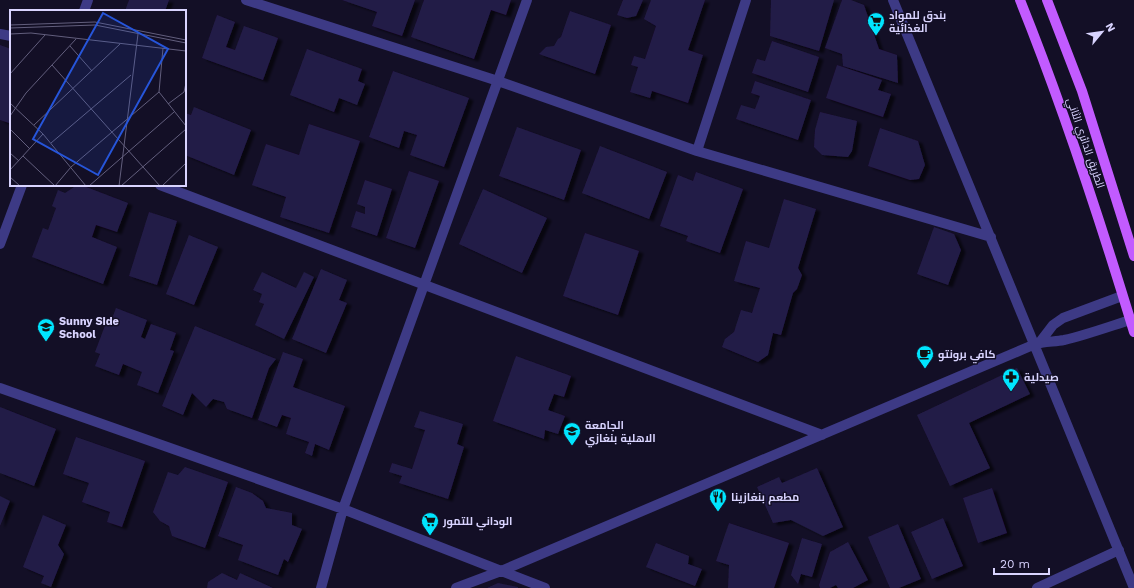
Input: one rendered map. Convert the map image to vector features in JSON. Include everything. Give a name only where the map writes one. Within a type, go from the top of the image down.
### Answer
[{"type":"main road","name":"الطريق الدائري الثاني","points":[[1020,0],[1060,106],[1081,167],[1134,332]]},
{"type":"main road","name":"الطريق الدائري الثاني","points":[[1047,0],[1082,91],[1134,256]]},
{"type":"street","points":[[84,10],[88,0]]},
{"type":"street","points":[[246,0],[498,81],[696,151],[991,236]]},
{"type":"street","points":[[320,588],[343,509],[527,0]]},
{"type":"street","points":[[696,151],[746,0]]},
{"type":"street","points":[[893,0],[1037,343],[1134,588]]},
{"type":"street","points":[[0,34],[10,36]]},
{"type":"street","points":[[0,244],[22,186]]},
{"type":"street","points":[[163,186],[822,434]]},
{"type":"street","points":[[1037,343],[1053,325],[1063,318],[1122,296]]},
{"type":"street","points":[[456,588],[501,571],[1037,343],[1063,340],[1130,320]]},
{"type":"street","points":[[0,388],[343,509],[545,588]]},
{"type":"street","points":[[1037,588],[1118,550]]},
{"type":"building","points":[[129,0],[169,0],[165,10],[125,10]]},
{"type":"building","points":[[342,0],[415,0],[402,36],[372,26],[377,12]]},
{"type":"building","points":[[424,0],[511,0],[506,15],[491,10],[474,59],[411,37]]},
{"type":"building","points":[[623,0],[643,0],[636,16],[627,18],[617,15]]},
{"type":"building","points":[[651,0],[705,0],[688,50],[703,55],[688,103],[652,91],[650,98],[630,92],[638,67],[631,65],[634,56],[645,59],[656,26],[644,19]]},
{"type":"building","points":[[771,0],[834,0],[819,51],[770,36]]},
{"type":"building","points":[[842,0],[851,0],[864,5],[879,49],[897,55],[898,83],[843,66],[842,54],[825,48]]},
{"type":"building","points":[[570,11],[611,25],[595,74],[539,54],[546,47],[554,46],[561,37]]},
{"type":"building","points":[[217,15],[235,22],[226,47],[235,50],[244,26],[278,38],[263,80],[202,58]]},
{"type":"building","points":[[772,41],[819,57],[808,92],[752,73],[757,59],[765,61]]},
{"type":"building","points":[[0,45],[10,49],[10,120],[9,123],[0,120]]},
{"type":"building","points":[[307,49],[362,69],[358,81],[365,84],[357,105],[339,98],[334,112],[290,95]]},
{"type":"building","points":[[837,65],[882,80],[878,90],[891,94],[883,117],[826,98]]},
{"type":"building","points":[[393,71],[469,98],[444,167],[410,155],[417,135],[404,131],[399,148],[369,137]]},
{"type":"building","points":[[755,81],[811,100],[798,140],[736,119],[741,105],[755,109],[760,96],[751,93]]},
{"type":"building","points":[[194,107],[251,130],[234,175],[186,155],[186,113],[191,115]]},
{"type":"building","points":[[820,112],[857,121],[852,151],[848,157],[822,155],[814,147],[815,130]]},
{"type":"building","points":[[309,124],[360,141],[329,233],[280,217],[286,197],[252,185],[266,144],[299,155]]},
{"type":"building","points":[[517,127],[581,150],[564,200],[499,176]]},
{"type":"building","points":[[880,128],[918,141],[925,165],[919,179],[910,180],[868,166]]},
{"type":"building","points":[[600,146],[667,172],[649,219],[582,193]]},
{"type":"building","points":[[409,171],[439,181],[415,248],[386,238]]},
{"type":"building","points":[[696,172],[743,189],[720,253],[686,241],[688,236],[660,226],[678,175],[693,181]]},
{"type":"building","points":[[365,180],[392,189],[377,236],[351,227],[356,211],[365,214],[365,207],[357,204]]},
{"type":"building","points":[[76,186],[84,186],[128,203],[117,232],[96,225],[92,237],[117,247],[103,284],[32,257],[43,228],[48,230],[56,208],[52,206],[58,190],[65,193]]},
{"type":"building","points":[[483,189],[547,218],[522,273],[459,244]]},
{"type":"building","points":[[784,199],[816,209],[798,268],[802,275],[797,289],[793,293],[781,335],[773,333],[768,355],[758,362],[722,347],[725,339],[734,332],[741,310],[752,313],[760,288],[734,281],[746,241],[769,248]]},
{"type":"building","points":[[149,212],[177,221],[157,285],[129,276]]},
{"type":"building","points":[[934,227],[954,234],[961,250],[948,285],[917,274]]},
{"type":"building","points":[[585,233],[639,251],[618,315],[563,296]]},
{"type":"building","points":[[189,235],[218,247],[194,305],[166,294]]},
{"type":"building","points":[[321,269],[347,280],[339,300],[347,303],[326,353],[292,339]]},
{"type":"building","points":[[262,272],[296,288],[304,272],[314,277],[284,339],[255,325],[264,304],[259,302],[262,294],[253,290]]},
{"type":"building","points":[[116,308],[147,320],[141,337],[145,339],[151,324],[176,333],[170,350],[174,351],[158,393],[137,385],[142,372],[123,364],[119,375],[95,366],[100,354],[95,352],[106,323],[110,324]]},
{"type":"building","points":[[195,326],[276,359],[269,368],[252,418],[227,409],[224,402],[213,399],[206,407],[192,393],[183,415],[162,406]]},
{"type":"building","points":[[283,352],[303,359],[293,387],[345,406],[329,450],[315,444],[312,456],[305,453],[309,442],[286,434],[291,418],[282,415],[277,427],[258,420]]},
{"type":"building","points":[[516,356],[571,376],[564,397],[554,394],[548,410],[565,416],[558,434],[545,430],[544,439],[493,421]]},
{"type":"building","points":[[1017,368],[1030,394],[969,423],[990,468],[950,486],[917,415]]},
{"type":"building","points":[[0,407],[56,429],[34,486],[0,473]]},
{"type":"building","points":[[420,411],[463,424],[457,444],[464,447],[448,499],[399,483],[402,476],[389,472],[392,463],[412,469],[425,430],[414,427]]},
{"type":"building","points":[[76,437],[145,461],[122,527],[107,522],[110,512],[82,502],[89,483],[63,474]]},
{"type":"building","points":[[185,467],[228,482],[205,548],[172,536],[169,526],[160,521],[153,512],[168,472],[178,475]]},
{"type":"building","points":[[817,468],[843,527],[823,536],[791,520],[773,523],[757,487],[779,477],[782,483]]},
{"type":"building","points":[[236,487],[252,493],[263,501],[266,508],[292,513],[292,525],[302,529],[288,562],[284,559],[278,575],[238,560],[243,545],[218,536]]},
{"type":"building","points":[[992,488],[1007,533],[978,543],[963,498]]},
{"type":"building","points":[[0,496],[10,501],[0,526]]},
{"type":"building","points":[[43,515],[66,525],[58,545],[64,554],[51,587],[41,583],[44,576],[23,567]]},
{"type":"building","points":[[943,518],[963,566],[932,579],[911,532]]},
{"type":"building","points":[[729,523],[789,543],[774,588],[728,588],[729,565],[716,561]]},
{"type":"building","points":[[898,524],[921,579],[899,588],[890,588],[868,537]]},
{"type":"building","points":[[802,538],[822,544],[812,577],[801,574],[798,584],[791,575]]},
{"type":"building","points":[[848,542],[868,580],[853,588],[838,588],[836,585],[830,588],[820,588],[819,585],[830,552]]},
{"type":"building","points":[[656,543],[689,556],[688,564],[702,569],[695,586],[646,567]]},
{"type":"building","points":[[222,573],[237,580],[240,573],[273,588],[207,588],[208,582]]},
{"type":"building","points":[[498,583],[518,587],[518,588],[487,588]]},
{"type":"place","name":"بندق للمواد الغذائية","points":[[876,36]]},
{"type":"place","name":"Sunny Side School","points":[[46,342]]},
{"type":"place","name":"كافي برونتو","points":[[925,369]]},
{"type":"place","name":"صيدلية","points":[[1011,392]]},
{"type":"place","name":"الجامعة الاهلية بنغازي","points":[[572,446]]},
{"type":"place","name":"مطعم بنغازينا","points":[[718,512]]},
{"type":"place","name":"الوداني للتمور","points":[[430,536]]}]
